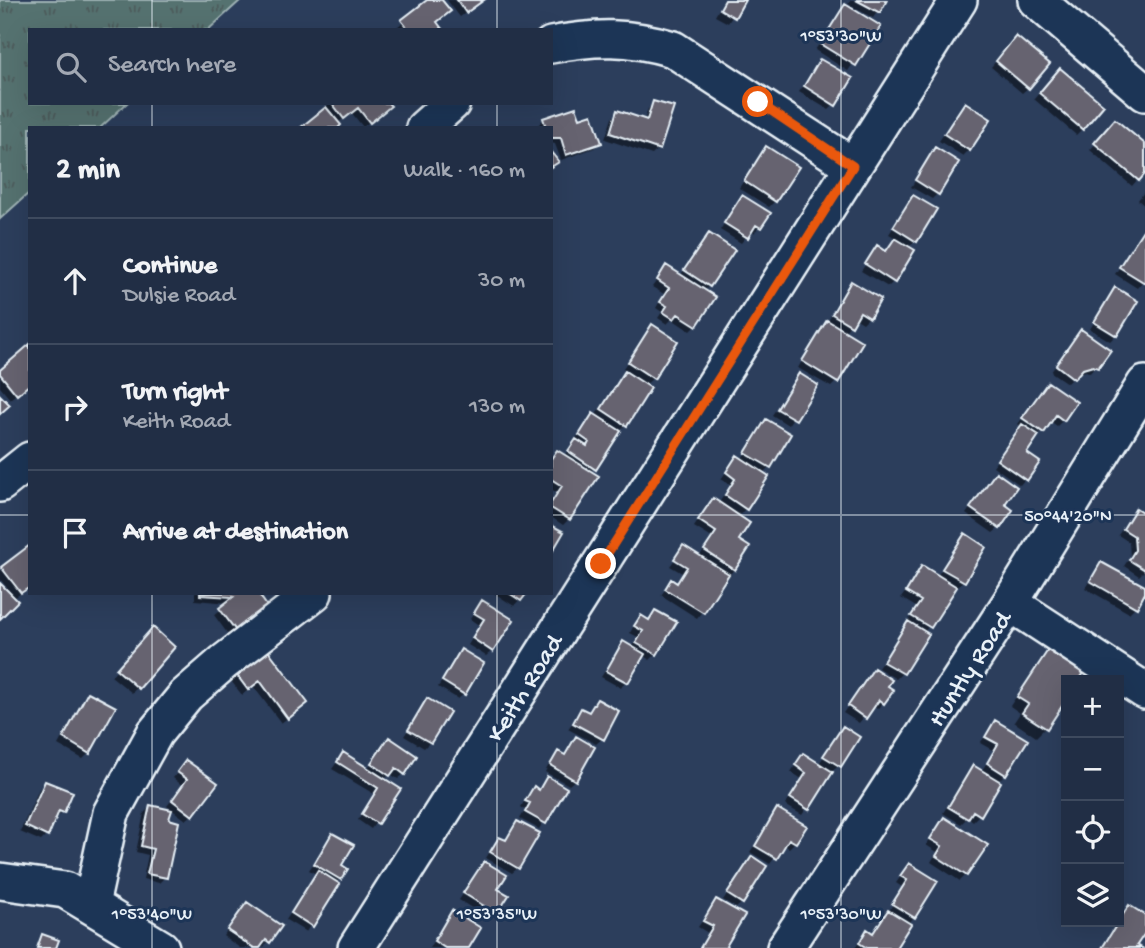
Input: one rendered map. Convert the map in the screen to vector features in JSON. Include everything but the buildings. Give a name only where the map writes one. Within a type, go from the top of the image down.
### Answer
[{"type":"street","name":"Keith Road","points":[[356,948],[959,0]]},
{"type":"street","points":[[1036,0],[1145,93]]},
{"type":"street","points":[[553,46],[603,37],[649,42],[673,49],[853,166]]},
{"type":"street","points":[[426,126],[450,105]]},
{"type":"street","name":"Huntly Road","points":[[785,948],[1010,603],[1145,384]]},
{"type":"street","points":[[0,484],[28,462]]},
{"type":"street","points":[[91,905],[111,813],[155,733],[186,695],[224,662],[311,595]]},
{"type":"street","points":[[1010,603],[1145,691]]},
{"type":"street","points":[[0,881],[65,890],[161,948]]},
{"type":"green space","points":[[0,0],[241,0],[210,28],[28,28],[28,105],[125,105],[102,126],[28,126],[28,194],[0,219]]},
{"type":"route","points":[[601,564],[853,166],[758,102]]}]
